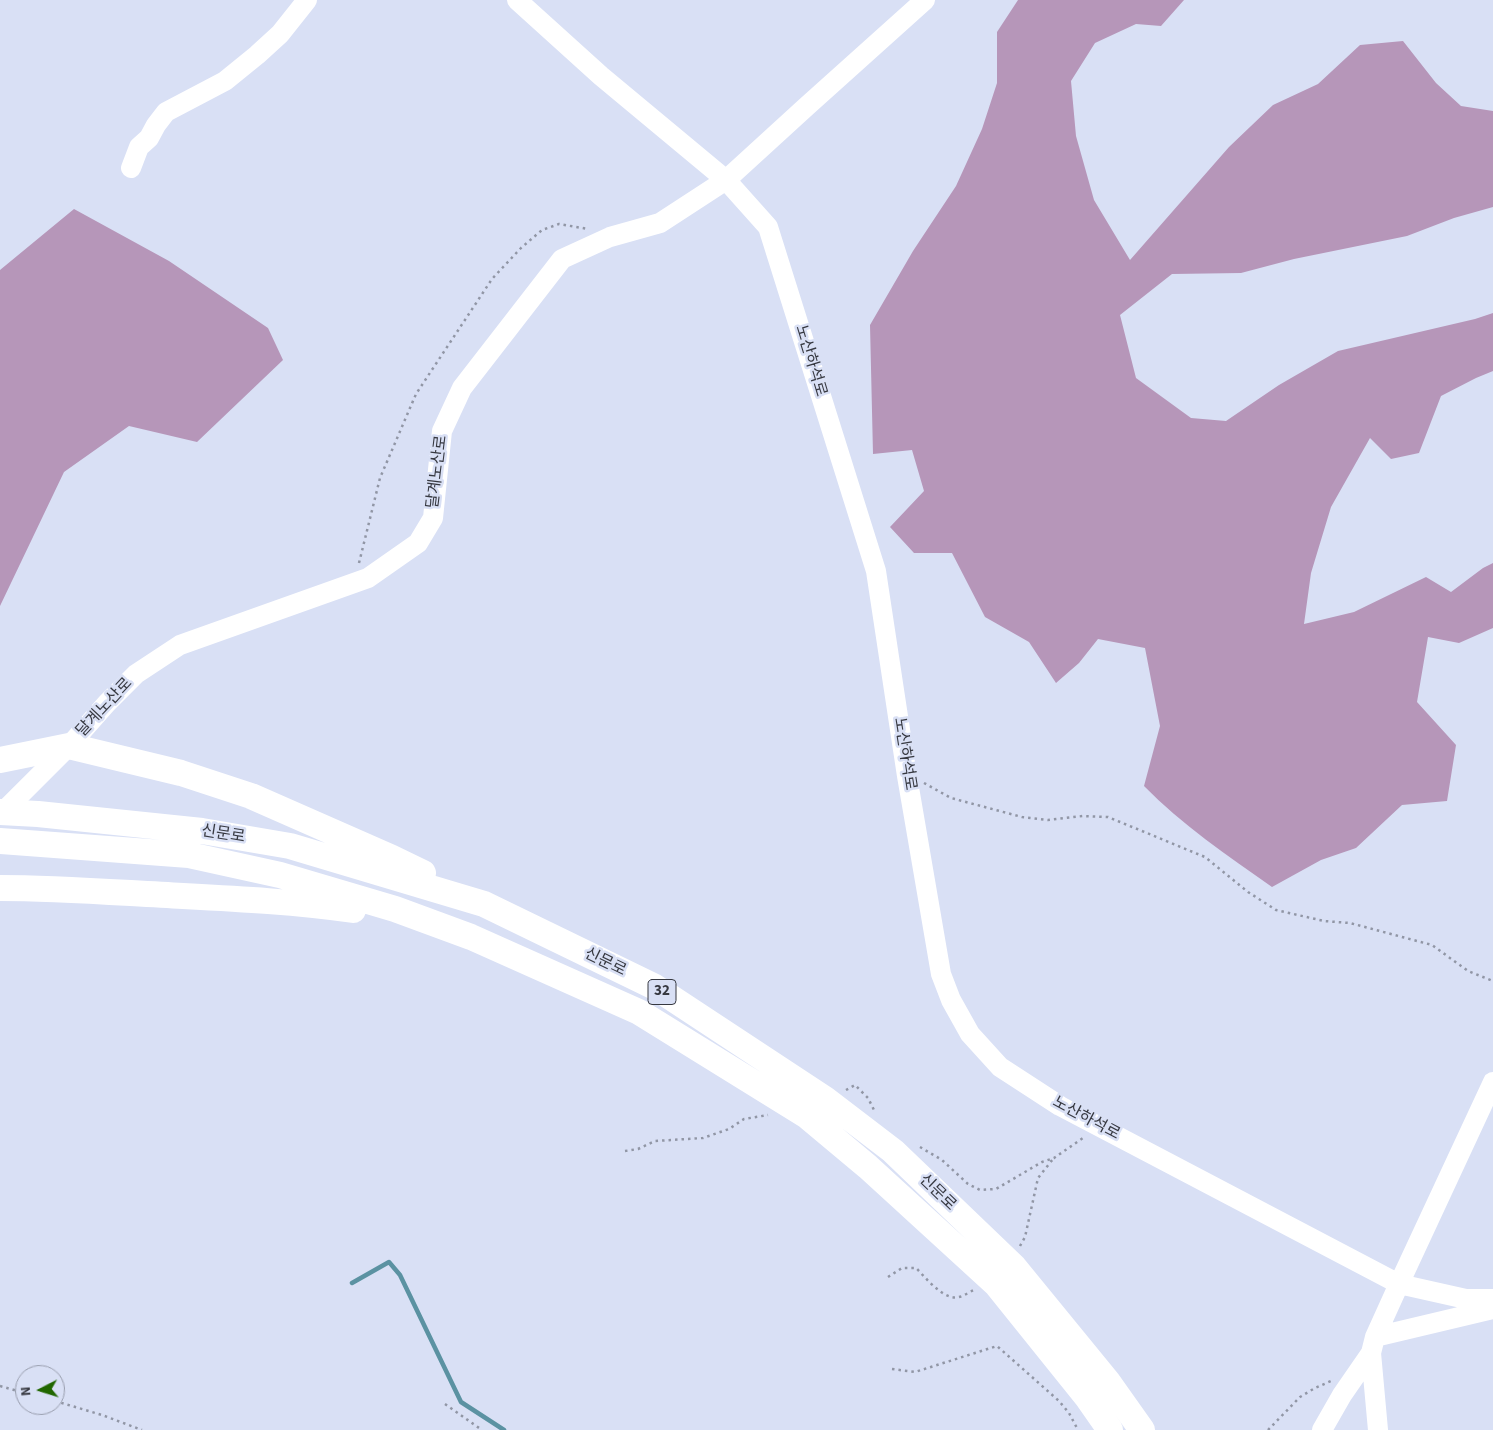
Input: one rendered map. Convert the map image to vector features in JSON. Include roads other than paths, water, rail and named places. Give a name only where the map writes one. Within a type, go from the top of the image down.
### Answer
[{"type":"main road","points":[[0,760],[69,746],[182,773],[251,796],[392,858],[484,904]]},
{"type":"main road","name":"신문로","points":[[0,814],[38,814],[202,831],[290,846],[484,904],[655,987],[826,1099],[894,1151],[1014,1267],[1108,1382],[1142,1430]]},
{"type":"main road","name":"신문로","points":[[6,842],[189,855],[280,875],[396,909],[471,937],[639,1012],[807,1116],[868,1167],[997,1285],[1110,1430]]},
{"type":"main road","points":[[0,888],[44,888],[323,906],[440,926]]},
{"type":"street","points":[[131,168],[139,147],[149,138],[166,112],[225,81],[280,34],[307,0]]},
{"type":"street","name":"노산하석로","points":[[517,0],[601,76],[726,180],[768,227],[876,571],[907,776],[941,974],[951,1000],[970,1034],[1000,1067],[1060,1106],[1398,1284],[1466,1299],[1493,1299]]},
{"type":"street","name":"달계노산로","points":[[0,814],[69,746],[136,674],[180,645],[368,578],[418,544],[433,518],[442,432],[462,388],[562,260],[610,237],[660,223],[726,180],[926,0]]},
{"type":"street","points":[[1322,1430],[1373,1345],[1398,1284],[1493,1082]]},
{"type":"street","points":[[1373,1345],[1493,1308]]},
{"type":"street","points":[[1373,1345],[1378,1430]]},
{"type":"waterway","points":[[352,1283],[389,1262],[400,1275],[461,1402],[504,1430]]}]
